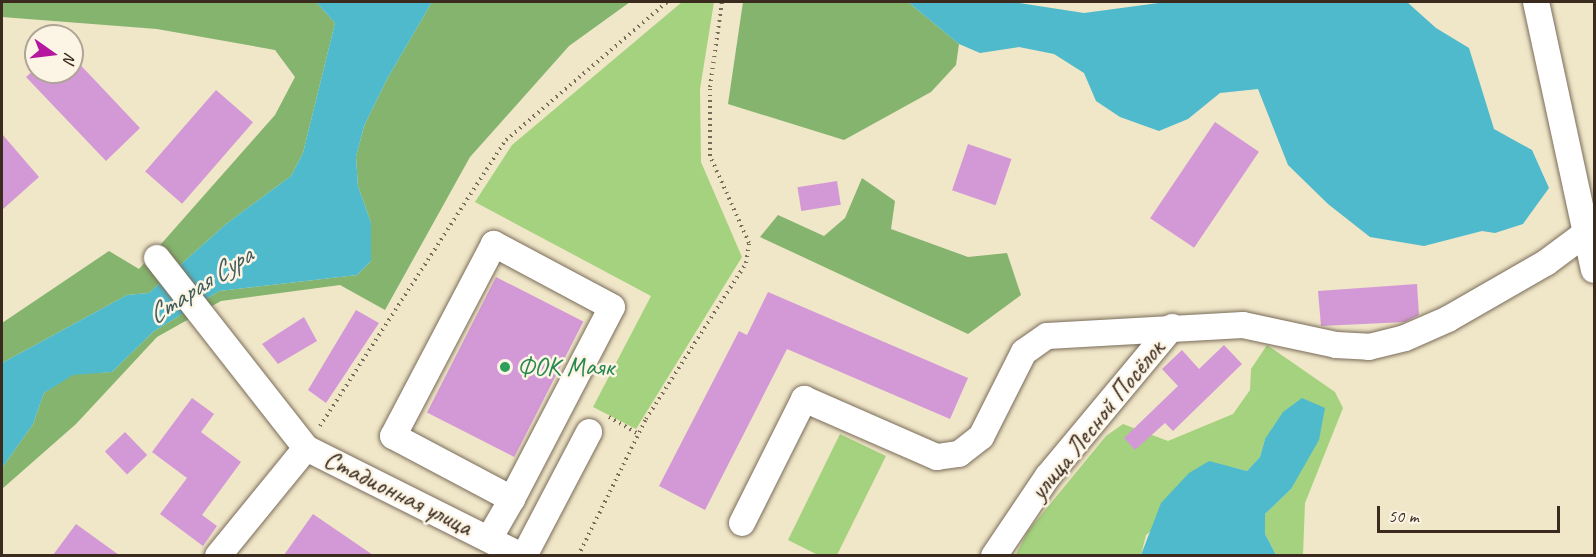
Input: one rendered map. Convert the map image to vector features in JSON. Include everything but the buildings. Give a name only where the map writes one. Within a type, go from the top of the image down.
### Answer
[{"type":"street","points":[[1536,2],[1594,270]]},
{"type":"street","name":"улица Лесной Посёлок","points":[[994,555],[1048,476],[1172,327],[1243,325],[1336,345],[1369,347],[1405,338],[1448,319],[1547,262],[1586,233]]},
{"type":"street","points":[[489,539],[512,499],[612,307],[494,244],[393,436],[512,499]]},
{"type":"street","points":[[157,258],[306,448],[218,555]]},
{"type":"street","points":[[742,523],[804,399],[937,457],[959,454],[981,437],[1024,352],[1047,336],[1172,327]]},
{"type":"street","points":[[523,555],[589,432]]},
{"type":"street","name":"Стадионная улица","points":[[306,448],[523,555]]},
{"type":"path","points":[[306,448],[506,140],[668,2]]},
{"type":"path","points":[[578,555],[646,419],[746,263],[749,243],[710,156],[710,87],[722,2]]},
{"type":"green space","points":[[2,2],[316,2],[335,23],[303,153],[291,176],[226,224],[149,293],[127,295],[2,363],[2,323],[109,251],[139,269],[275,115],[295,77],[275,50],[157,29],[2,17]]},
{"type":"green space","points":[[432,2],[630,2],[569,46],[470,157],[385,310],[340,285],[221,301],[157,337],[76,424],[2,489],[2,468],[33,424],[44,393],[72,374],[112,372],[153,332],[219,291],[357,275],[371,261],[371,223],[358,186],[356,157],[364,126],[387,79]]},
{"type":"green space","points":[[682,2],[714,2],[700,89],[701,162],[742,257],[636,429],[593,407],[651,296],[475,202],[512,145]]},
{"type":"green space","points":[[743,2],[908,2],[959,44],[956,65],[931,92],[844,140],[728,104]]},
{"type":"green space","points":[[862,178],[895,201],[891,229],[968,257],[1007,253],[1021,295],[968,334],[760,237],[778,215],[824,236],[845,218]]},
{"type":"green space","points":[[1267,345],[1335,392],[1343,408],[1305,503],[1303,555],[1276,555],[1265,534],[1265,514],[1291,489],[1265,439],[1260,457],[1247,471],[1231,467],[1146,535],[1141,555],[1015,556],[1028,531],[1106,436],[1123,424],[1168,441],[1233,414],[1250,390],[1251,369]]},
{"type":"green space","points":[[840,434],[886,456],[837,555],[818,555],[788,540]]},
{"type":"water","name":"Старая Сура","points":[[316,2],[432,2],[387,79],[364,126],[356,157],[358,186],[371,223],[371,261],[357,275],[219,291],[153,332],[112,372],[73,375],[44,393],[33,424],[2,468],[2,363],[127,295],[149,293],[226,224],[291,176],[303,153],[335,23]]},
{"type":"water","points":[[908,2],[1012,2],[1084,13],[1166,2],[1407,2],[1436,28],[1469,48],[1494,129],[1532,150],[1549,188],[1523,224],[1495,233],[1482,231],[1424,246],[1370,237],[1328,204],[1288,165],[1258,89],[1220,93],[1188,119],[1159,131],[1120,117],[1096,101],[1084,73],[1054,54],[1019,47],[980,53],[959,44]]},
{"type":"water","points":[[1302,398],[1325,408],[1319,440],[1291,489],[1265,514],[1265,534],[1276,555],[1141,555],[1161,503],[1189,473],[1209,461],[1247,471],[1260,457],[1265,439],[1283,412]]},
{"type":"place","name":"ФОК Маяк","points":[[505,367]]}]
